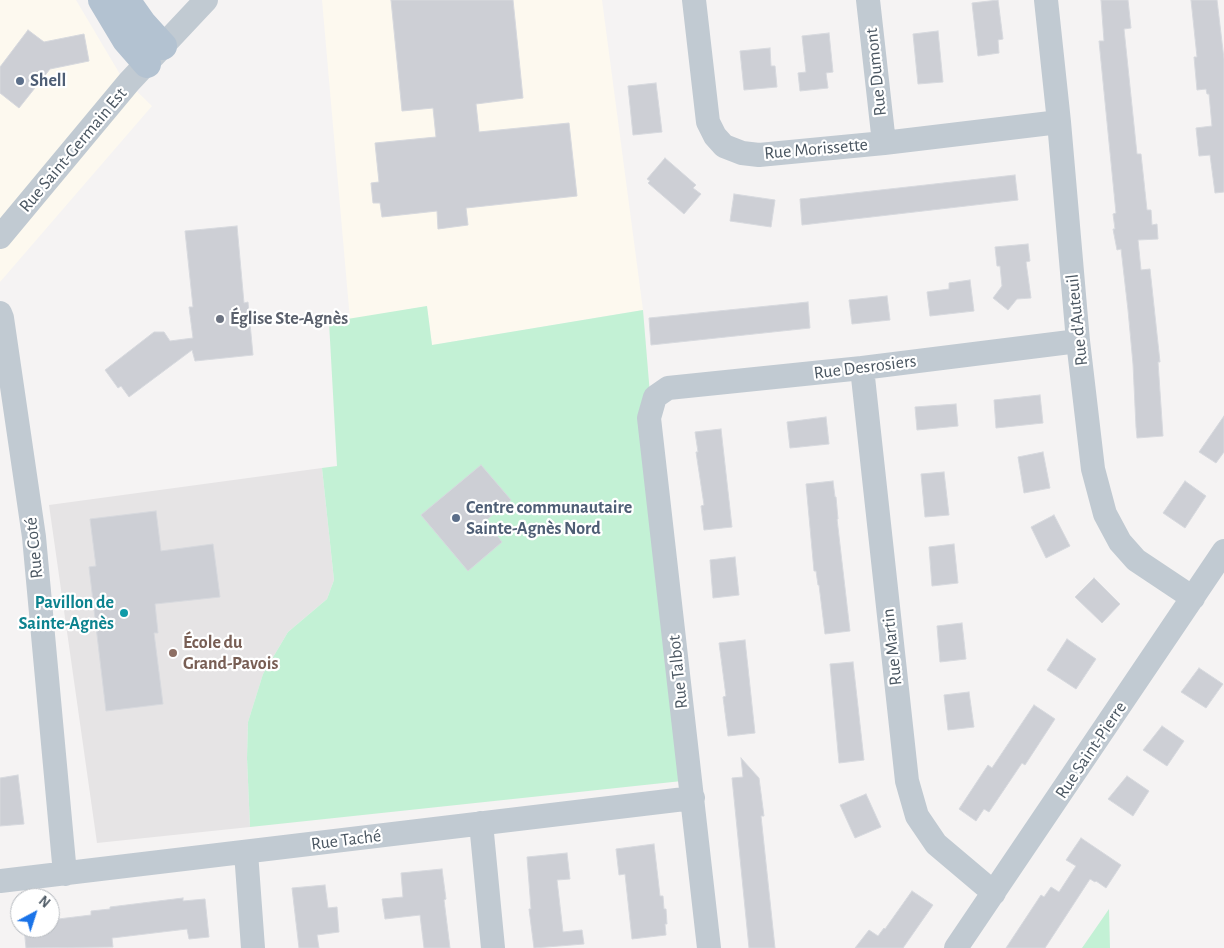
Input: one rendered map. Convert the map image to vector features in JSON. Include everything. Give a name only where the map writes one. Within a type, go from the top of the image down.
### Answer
[{"type":"main road","points":[[108,0],[126,40],[155,55]]},
{"type":"street","name":"Rue Saint-Germain Est","points":[[0,237],[130,82],[206,0]]},
{"type":"street","name":"Rue Morissette","points":[[694,0],[708,122],[715,136],[724,146],[742,153],[759,155],[884,143],[1059,122]]},
{"type":"street","name":"Rue Dumont","points":[[868,0],[884,143]]},
{"type":"street","name":"Rue d'Auteuil","points":[[1046,0],[1059,122],[1078,341],[1093,469],[1105,514],[1120,542],[1136,560],[1193,598]]},
{"type":"street","name":"Rue Coté","points":[[0,313],[34,536],[65,874]]},
{"type":"street","name":"Rue Desrosiers","points":[[655,397],[668,388],[862,368],[1078,341]]},
{"type":"street","name":"Rue Martin","points":[[862,368],[907,781],[917,816],[936,844],[994,893]]},
{"type":"street","name":"Rue Talbot","points":[[655,397],[649,418],[709,948]]},
{"type":"street","name":"Rue Saint-Pierre","points":[[956,948],[1224,551]]},
{"type":"street","name":"Rue Taché","points":[[0,881],[693,798]]},
{"type":"street","points":[[481,823],[493,948]]},
{"type":"street","points":[[246,852],[253,948]]},
{"type":"shaded area","points":[[0,0],[76,0],[121,76],[152,106],[0,282]]},
{"type":"shaded area","points":[[322,0],[602,0],[643,310],[432,345],[427,306],[350,320]]},
{"type":"shaded area","name":"École du Grand-Pavois","points":[[322,468],[334,580],[327,599],[288,632],[263,674],[248,722],[247,758],[250,827],[97,843],[49,505]]},
{"type":"green space","points":[[427,306],[432,345],[643,310],[682,781],[250,827],[247,758],[248,722],[263,674],[288,632],[327,599],[334,580],[322,468],[337,466],[329,322]]},
{"type":"green space","points":[[1109,909],[1110,948],[1082,948]]},
{"type":"building","points":[[391,0],[513,0],[523,98],[476,104],[479,132],[569,123],[577,196],[466,208],[468,225],[438,229],[437,211],[382,217],[380,203],[373,203],[371,183],[379,182],[375,143],[436,137],[433,108],[402,111]]},
{"type":"building","points":[[998,0],[1003,39],[998,40],[999,53],[978,56],[972,3]]},
{"type":"building","points":[[1101,0],[1128,0],[1131,28],[1124,29],[1137,154],[1141,154],[1147,210],[1151,210],[1152,225],[1157,224],[1158,239],[1138,240],[1141,270],[1150,269],[1160,362],[1158,362],[1163,436],[1137,438],[1133,364],[1121,249],[1117,250],[1113,229],[1115,229],[1113,214],[1116,213],[1099,41],[1104,41]]},
{"type":"building","points":[[1191,0],[1217,0],[1224,59],[1224,192],[1215,193],[1210,155],[1199,156],[1196,128],[1212,126],[1209,94],[1207,94],[1206,89],[1197,90],[1194,57],[1197,57]]},
{"type":"building","name":"Shell","points":[[28,30],[44,42],[84,34],[89,61],[50,69],[19,108],[0,93],[0,67]]},
{"type":"building","points":[[938,31],[943,82],[918,84],[913,34]]},
{"type":"building","points":[[829,33],[833,72],[826,73],[828,88],[800,91],[798,73],[806,72],[802,36]]},
{"type":"building","points":[[770,48],[771,66],[775,66],[777,87],[744,90],[740,51]]},
{"type":"building","points":[[656,83],[662,132],[633,135],[628,86]]},
{"type":"building","points":[[665,158],[696,185],[693,188],[701,194],[684,214],[648,183],[650,181],[647,179]]},
{"type":"building","points":[[1015,175],[1018,200],[802,225],[800,199]]},
{"type":"building","points":[[734,194],[775,200],[771,227],[730,221]]},
{"type":"building","name":"Église Ste-Agnès","points":[[237,226],[244,303],[248,302],[253,355],[195,361],[192,350],[129,397],[121,386],[118,388],[105,370],[154,332],[164,332],[170,341],[193,338],[189,307],[193,307],[185,231]]},
{"type":"building","points":[[1028,244],[1030,261],[1026,262],[1031,298],[1017,299],[1008,310],[993,298],[1002,286],[1000,266],[997,266],[995,247]]},
{"type":"building","points":[[970,280],[974,311],[930,316],[927,292],[949,289],[949,283]]},
{"type":"building","points":[[887,296],[890,320],[852,324],[849,300]]},
{"type":"building","points":[[808,302],[810,328],[651,345],[649,318]]},
{"type":"building","points":[[1040,395],[1043,423],[996,428],[994,400]]},
{"type":"building","points":[[956,404],[958,426],[917,430],[915,407]]},
{"type":"building","points":[[1224,416],[1224,452],[1216,463],[1199,452]]},
{"type":"building","points":[[826,417],[829,444],[790,448],[787,422]]},
{"type":"building","points":[[721,429],[732,527],[704,530],[701,506],[704,505],[695,432]]},
{"type":"building","points":[[1043,452],[1050,488],[1024,493],[1018,457]]},
{"type":"building","name":"Centre communautaire Sainte-Agnès Nord","points":[[481,465],[511,500],[485,521],[502,542],[468,571],[421,515]]},
{"type":"building","points":[[944,472],[949,515],[925,517],[921,474]]},
{"type":"building","points":[[833,481],[850,631],[825,634],[819,585],[816,571],[814,571],[806,484]]},
{"type":"building","points":[[1185,481],[1206,496],[1185,528],[1163,513]]},
{"type":"building","name":"Pavillon de Sainte-Agnès","points":[[156,511],[161,551],[213,544],[220,597],[155,604],[158,633],[154,633],[163,704],[106,711],[89,567],[96,566],[90,519]]},
{"type":"building","points":[[1054,515],[1070,546],[1046,558],[1031,527]]},
{"type":"building","points":[[954,544],[958,583],[932,586],[929,547]]},
{"type":"building","points":[[735,557],[739,595],[713,598],[710,560]]},
{"type":"building","points":[[1094,578],[1120,604],[1102,623],[1075,597]]},
{"type":"building","points":[[962,623],[966,659],[940,662],[937,626]]},
{"type":"building","points":[[1067,639],[1096,659],[1076,689],[1047,670]]},
{"type":"building","points":[[745,640],[755,733],[728,736],[723,697],[726,696],[719,643]]},
{"type":"building","points":[[853,662],[864,760],[839,763],[830,664]]},
{"type":"building","points":[[1199,668],[1223,684],[1206,708],[1181,692]]},
{"type":"building","points":[[969,692],[974,727],[948,730],[944,695]]},
{"type":"building","points":[[1034,705],[1055,719],[1025,765],[1022,763],[989,812],[984,809],[976,821],[959,809],[988,765],[992,768]]},
{"type":"building","points":[[1162,726],[1184,741],[1167,766],[1143,750]]},
{"type":"building","points":[[741,758],[759,778],[764,816],[761,816],[775,948],[749,948],[732,778],[743,777]]},
{"type":"building","points":[[18,775],[24,824],[0,826],[0,778]]},
{"type":"building","points":[[1127,776],[1149,791],[1133,816],[1108,799]]},
{"type":"building","points":[[866,794],[881,827],[855,838],[840,805]]},
{"type":"building","points":[[1081,838],[1121,865],[1106,888],[1090,879],[1045,948],[1006,948],[1041,895],[1044,897],[1051,887],[1059,892],[1076,866],[1066,860]]},
{"type":"building","points":[[654,844],[660,896],[663,896],[664,909],[666,909],[666,935],[632,939],[625,874],[619,875],[616,849]]},
{"type":"building","points":[[567,853],[570,879],[557,880],[563,932],[582,930],[584,944],[534,948],[529,909],[531,909],[527,857]]},
{"type":"building","points":[[442,869],[450,948],[424,948],[420,915],[385,919],[382,899],[403,897],[401,873]]},
{"type":"building","points":[[325,885],[328,908],[337,907],[339,932],[317,935],[319,948],[299,948],[292,888]]},
{"type":"building","points":[[912,891],[933,905],[903,948],[855,948],[869,930],[878,936],[885,929]]},
{"type":"building","points":[[183,898],[183,901],[205,899],[209,937],[189,939],[187,929],[112,938],[113,947],[26,948],[25,938],[60,938],[60,919],[91,915],[91,911],[110,909],[110,907]]},
{"type":"place","name":"Shell","points":[[20,81]]},
{"type":"place","name":"Église Ste-Agnès","points":[[220,319]]},
{"type":"place","name":"Centre communautaire Sainte-Agnès Nord","points":[[456,518]]},
{"type":"place","name":"Pavillon de Sainte-Agnès","points":[[124,613]]},
{"type":"place","name":"École du Grand-Pavois","points":[[173,653]]}]
